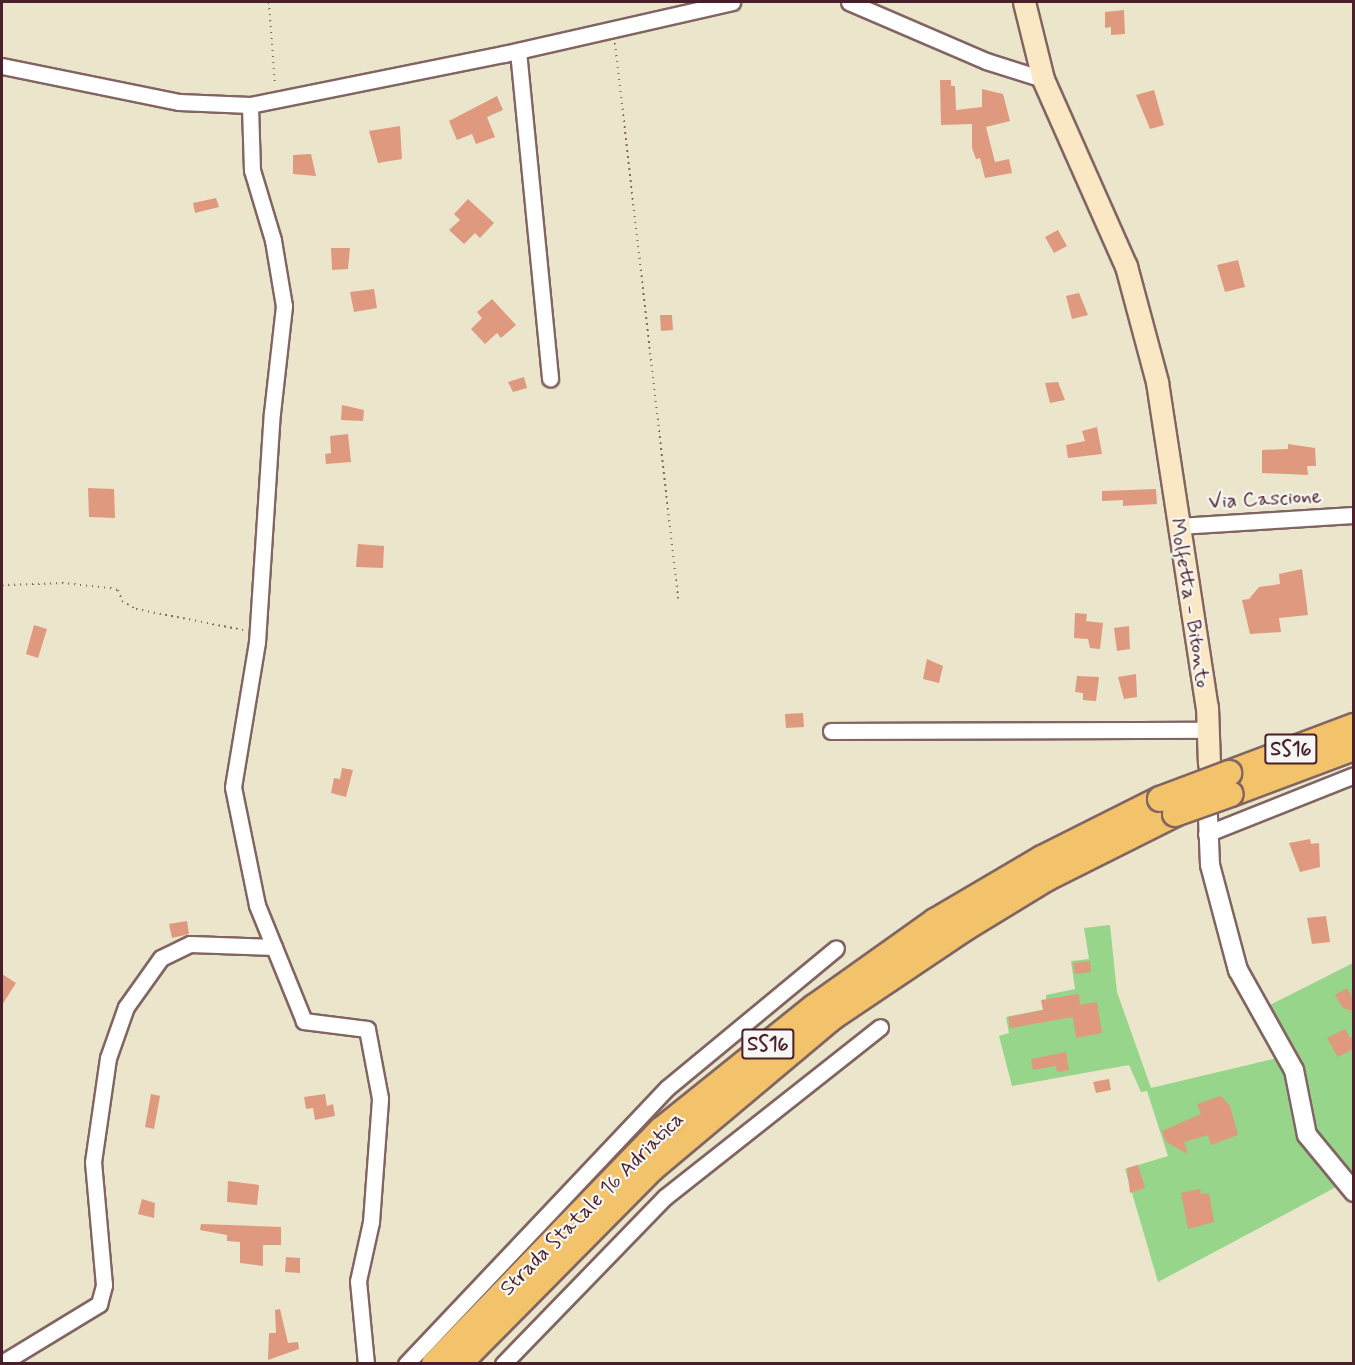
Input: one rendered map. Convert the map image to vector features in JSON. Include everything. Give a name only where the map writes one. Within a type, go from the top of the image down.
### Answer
[{"type":"highway","name":"Strada Statale 16 Adriatica","points":[[463,1360],[653,1168],[833,1017],[964,928],[1168,807],[1223,777],[1353,726]]},
{"type":"highway","name":"Strada Statale 16 Adriatica","points":[[1223,777],[1353,748]]},
{"type":"highway","name":"Strada Statale 16 Adriatica","points":[[434,1364],[662,1130],[814,1007],[935,921],[1042,858],[1168,807]]},
{"type":"main road","name":"Molfetta - Bitonto","points":[[1024,2],[1043,79],[1126,266],[1157,382],[1208,730],[1223,777]]},
{"type":"street","points":[[2,66],[179,102],[250,105],[518,51],[732,2]]},
{"type":"street","points":[[849,2],[986,62],[1043,79]]},
{"type":"street","points":[[518,51],[550,378]]},
{"type":"street","points":[[250,105],[252,170],[273,240],[284,306],[272,413],[258,632],[233,787],[257,905],[304,1022],[367,1029],[380,1098],[371,1222],[358,1281],[366,1362]]},
{"type":"street","name":"Via Cascione","points":[[1178,526],[1353,515]]},
{"type":"street","points":[[831,731],[1208,730]]},
{"type":"street","points":[[1206,834],[1353,775]]},
{"type":"street","name":"Molfetta - Bitonto","points":[[1223,777],[1206,834],[1210,865],[1238,970],[1294,1070],[1307,1135],[1353,1192]]},
{"type":"street","points":[[2,1363],[99,1304],[104,1285],[93,1162],[108,1058],[126,1007],[161,958],[190,944],[274,947]]},
{"type":"street","points":[[406,1364],[667,1088],[836,948]]},
{"type":"street","points":[[503,1364],[665,1197],[880,1027]]},
{"type":"path","points":[[269,2],[275,85],[283,98]]},
{"type":"path","points":[[613,28],[678,598]]},
{"type":"path","points":[[2,585],[62,583],[110,588],[118,590],[122,601],[136,609],[258,632]]},
{"type":"green space","points":[[1110,925],[1117,992],[1151,1088],[1286,1056],[1260,1010],[1353,963],[1353,1178],[1158,1282],[1125,1169],[1168,1156],[1147,1091],[1141,1092],[1129,1065],[1012,1086],[999,1036],[1009,1033],[1006,1017],[1046,1009],[1046,995],[1075,989],[1071,961],[1089,959],[1084,928]]},
{"type":"building","points":[[1124,10],[1125,34],[1111,35],[1111,27],[1105,28],[1105,12]]},
{"type":"building","points":[[940,80],[951,80],[951,86],[955,86],[956,110],[982,107],[982,89],[1003,94],[1010,121],[986,127],[995,162],[1009,159],[1012,173],[985,178],[980,158],[976,159],[972,148],[972,124],[941,125]]},
{"type":"building","points":[[1154,90],[1164,125],[1150,129],[1136,95]]},
{"type":"building","points":[[497,96],[503,110],[487,117],[495,137],[476,144],[472,134],[457,140],[449,121]]},
{"type":"building","points":[[400,126],[402,159],[378,163],[369,131]]},
{"type":"building","points":[[311,154],[316,176],[293,174],[293,155]]},
{"type":"building","points":[[216,198],[219,207],[195,213],[193,203]]},
{"type":"building","points":[[468,199],[494,223],[480,238],[475,233],[464,244],[449,230],[460,220],[454,214]]},
{"type":"building","points":[[1058,230],[1067,246],[1054,253],[1045,237]]},
{"type":"building","points":[[331,248],[350,248],[348,269],[332,270]]},
{"type":"building","points":[[1238,260],[1245,287],[1225,292],[1217,265]]},
{"type":"building","points":[[374,289],[377,308],[354,312],[350,292]]},
{"type":"building","points":[[1079,293],[1088,315],[1072,319],[1066,296]]},
{"type":"building","points":[[492,299],[516,325],[501,338],[497,333],[485,344],[471,329],[482,318],[477,312]]},
{"type":"building","points":[[660,315],[672,315],[673,330],[661,331]]},
{"type":"building","points":[[524,377],[527,388],[513,392],[508,382]]},
{"type":"building","points":[[1058,382],[1065,400],[1050,403],[1045,383]]},
{"type":"building","points":[[342,405],[364,410],[363,421],[341,420]]},
{"type":"building","points":[[1097,427],[1102,454],[1068,458],[1066,445],[1085,441],[1082,431]]},
{"type":"building","points":[[348,434],[351,462],[326,464],[325,454],[331,453],[330,436]]},
{"type":"building","points":[[1288,444],[1315,448],[1316,466],[1307,466],[1308,475],[1262,473],[1262,450],[1288,449]]},
{"type":"building","points":[[88,488],[114,489],[115,518],[89,517]]},
{"type":"building","points":[[1156,489],[1157,504],[1123,506],[1123,500],[1102,501],[1102,491]]},
{"type":"building","points":[[358,544],[384,546],[383,568],[356,567]]},
{"type":"building","points":[[1302,569],[1308,615],[1279,618],[1281,632],[1250,634],[1242,600],[1249,599],[1259,587],[1280,584],[1279,574]]},
{"type":"building","points":[[1075,613],[1087,614],[1086,621],[1103,623],[1100,649],[1090,648],[1088,639],[1074,638]]},
{"type":"building","points":[[34,625],[47,629],[38,658],[26,654]]},
{"type":"building","points":[[1129,626],[1130,649],[1117,651],[1114,628]]},
{"type":"building","points":[[927,659],[943,666],[939,683],[923,679]]},
{"type":"building","points":[[1136,674],[1137,697],[1124,699],[1118,677]]},
{"type":"building","points":[[1077,676],[1099,677],[1096,701],[1083,700],[1083,693],[1075,692]]},
{"type":"building","points":[[803,713],[804,727],[786,728],[785,714]]},
{"type":"building","points":[[342,768],[353,770],[346,797],[331,793],[334,778],[340,779]]},
{"type":"building","points":[[1310,839],[1311,844],[1319,843],[1320,867],[1300,872],[1289,843]]},
{"type":"building","points":[[1326,916],[1330,942],[1312,944],[1307,918]]},
{"type":"building","points":[[187,921],[189,934],[172,938],[169,924]]},
{"type":"building","points":[[1090,961],[1091,972],[1075,974],[1073,963]]},
{"type":"building","points":[[2,974],[16,983],[2,1005]]},
{"type":"building","points":[[1347,988],[1353,999],[1353,1011],[1343,1008],[1335,995]]},
{"type":"building","points":[[1079,994],[1080,1005],[1097,1002],[1102,1033],[1076,1038],[1073,1017],[1010,1028],[1008,1017],[1043,1010],[1041,1000]]},
{"type":"building","points":[[1345,1029],[1350,1038],[1353,1036],[1353,1049],[1338,1057],[1327,1038]]},
{"type":"building","points":[[1066,1052],[1069,1070],[1057,1072],[1056,1066],[1033,1070],[1031,1059]]},
{"type":"building","points":[[1109,1079],[1111,1090],[1096,1093],[1093,1082]]},
{"type":"building","points":[[151,1094],[160,1096],[154,1129],[145,1127]]},
{"type":"building","points":[[325,1094],[327,1106],[333,1104],[335,1116],[315,1120],[313,1108],[306,1109],[304,1097]]},
{"type":"building","points":[[1221,1096],[1230,1106],[1238,1135],[1211,1145],[1208,1135],[1184,1142],[1188,1154],[1166,1142],[1162,1131],[1201,1114],[1197,1104]]},
{"type":"building","points":[[1138,1165],[1145,1188],[1130,1193],[1127,1168]]},
{"type":"building","points":[[228,1181],[259,1185],[257,1205],[227,1202]]},
{"type":"building","points":[[1200,1189],[1201,1194],[1209,1193],[1214,1222],[1188,1229],[1181,1193]]},
{"type":"building","points":[[142,1199],[155,1203],[154,1218],[138,1214]]},
{"type":"building","points":[[201,1224],[281,1227],[281,1245],[263,1245],[263,1266],[240,1263],[240,1242],[227,1241],[227,1235],[200,1230]]},
{"type":"building","points":[[286,1257],[300,1258],[300,1273],[285,1272]]},
{"type":"building","points":[[280,1309],[288,1343],[298,1342],[299,1349],[268,1360],[269,1333],[276,1333],[275,1310]]}]
